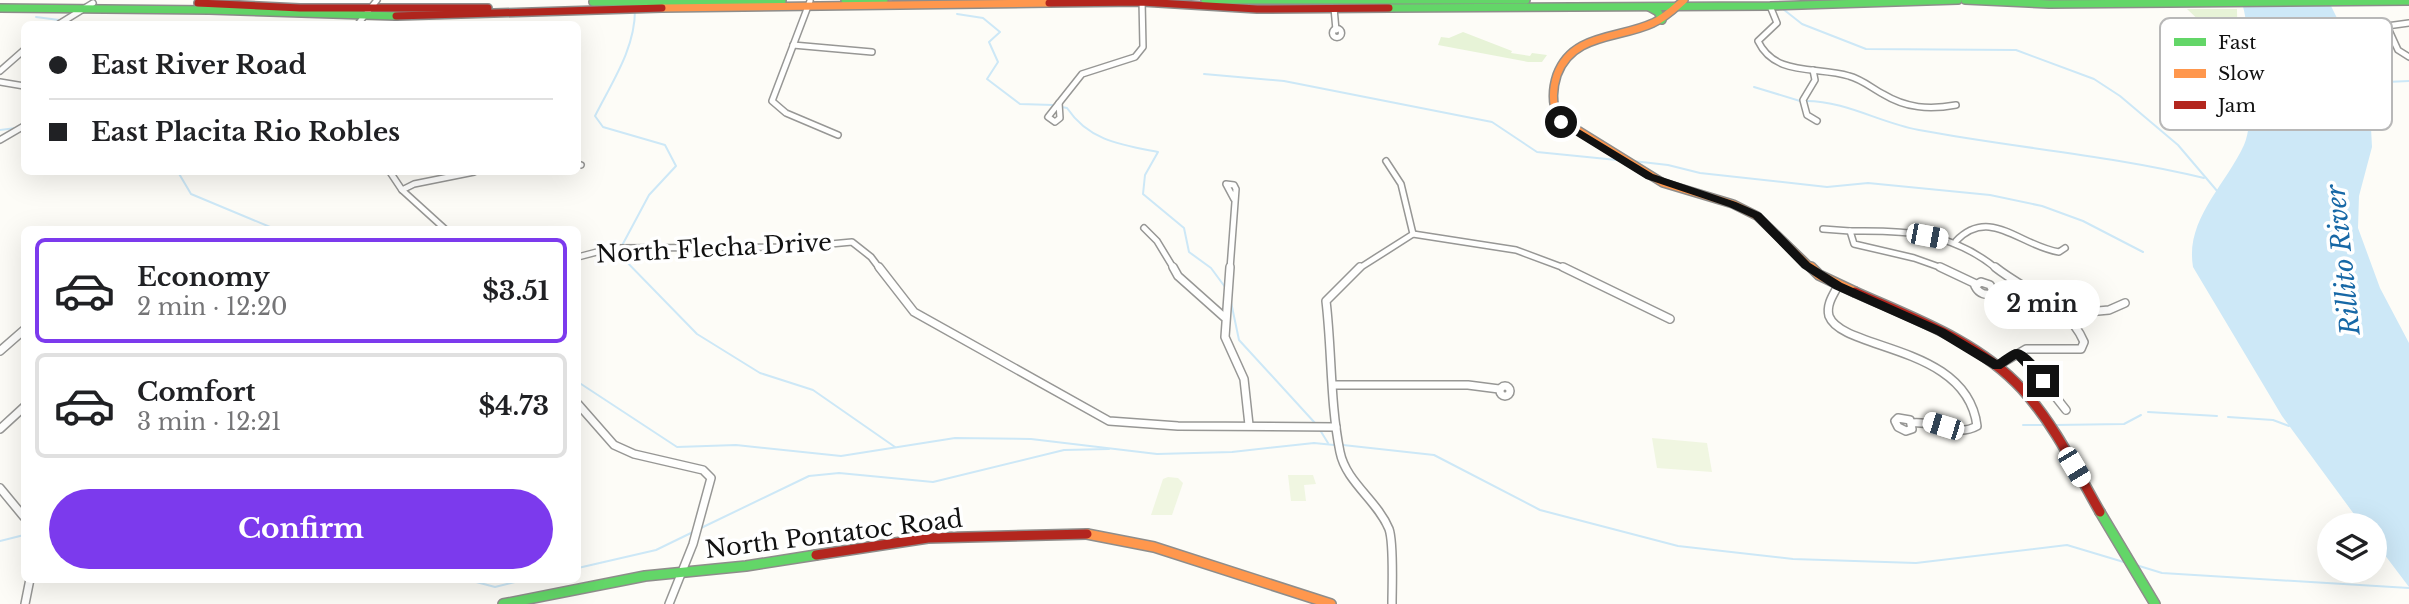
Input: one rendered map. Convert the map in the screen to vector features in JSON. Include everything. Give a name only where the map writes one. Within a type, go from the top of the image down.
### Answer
[{"type":"main road","points":[[809,4],[884,0]]},
{"type":"main road","points":[[1205,0],[1647,6],[1681,3],[1770,6],[1958,0]]},
{"type":"main road","points":[[0,2],[449,16],[795,2],[1142,1],[1235,8],[1334,8],[1526,0]]},
{"type":"main road","points":[[1965,0],[2227,3],[2409,1]]},
{"type":"main road","points":[[1681,3],[1662,20],[1571,50],[1557,73],[1553,92],[1555,114],[1570,130],[1649,176],[1732,204],[1757,216],[1806,265],[1838,286],[1941,332],[1997,366],[2020,386],[2040,410],[2155,604]]},
{"type":"main road","points":[[0,8],[90,6]]},
{"type":"main road","points":[[1647,6],[1658,12],[1662,20]]},
{"type":"main road","name":"North Pontatoc Road","points":[[503,604],[571,589],[928,538],[1078,534],[1109,537],[1154,547],[1331,604]]},
{"type":"street","points":[[361,21],[377,0]]},
{"type":"street","points":[[1059,103],[1082,74],[1135,57],[1143,47],[1142,1]]},
{"type":"street","points":[[809,4],[772,101],[786,113],[838,135]]},
{"type":"street","points":[[66,21],[90,6]]},
{"type":"street","points":[[1770,6],[1777,23],[1758,41],[1760,48],[1773,60],[1850,76],[1890,98],[1918,108],[1933,110],[1956,105]]},
{"type":"street","points":[[1334,8],[1336,30]]},
{"type":"street","points":[[2392,37],[2398,50],[2408,57]]},
{"type":"street","points":[[793,45],[872,52]]},
{"type":"street","points":[[0,71],[21,53]]},
{"type":"street","points":[[1813,70],[1815,80],[1803,100],[1807,115],[1816,121]]},
{"type":"street","points":[[0,82],[21,86]]},
{"type":"street","points":[[0,140],[21,128]]},
{"type":"street","points":[[1385,161],[1393,167],[1398,176],[1413,234]]},
{"type":"street","points":[[392,175],[402,190],[442,226]]},
{"type":"street","points":[[402,190],[414,184],[459,175]]},
{"type":"street","points":[[1234,200],[1224,317],[1225,337],[1229,353],[1242,373],[1249,400],[1249,425]]},
{"type":"street","points":[[1956,242],[1964,229],[1974,225],[2005,231],[2039,250],[2059,252],[2065,248]]},
{"type":"street","points":[[1144,228],[1157,241],[1178,276],[1224,317]]},
{"type":"street","points":[[1823,229],[1927,236],[1956,242],[1975,251],[2012,280],[2036,292],[2066,314],[2081,333],[2084,342],[2081,349],[2026,349],[1997,366]]},
{"type":"street","points":[[1850,231],[1854,244],[1914,258],[1946,269],[1976,284]]},
{"type":"street","points":[[1392,604],[1390,531],[1379,511],[1346,469],[1340,453],[1326,301],[1339,283],[1374,256],[1413,234],[1456,238],[1516,250],[1563,268],[1670,319]]},
{"type":"street","name":"North Flecha Drive","points":[[581,256],[612,248],[798,247],[852,242],[882,270],[905,305],[914,312],[1109,421],[1156,425],[1336,426]]},
{"type":"street","points":[[1838,286],[1828,304],[1828,311],[1836,326],[1855,338],[1905,352],[1933,367],[1962,393],[1978,418],[1977,426],[1971,431],[1959,431],[1926,421],[1912,423]]},
{"type":"street","points":[[2066,314],[2109,310],[2125,303]]},
{"type":"street","points":[[0,351],[21,333]]},
{"type":"street","points":[[2016,354],[2029,363],[2066,410]]},
{"type":"street","points":[[1333,385],[1468,385],[1499,389]]},
{"type":"street","points":[[581,407],[614,445],[634,454],[703,470],[711,478],[693,544],[669,604]]},
{"type":"street","points":[[0,429],[21,410]]},
{"type":"street","points":[[0,488],[21,513]]},
{"type":"street","points":[[25,604],[29,583]]},
{"type":"green space","points":[[2187,9],[2237,9],[2237,18],[2196,18]]},
{"type":"green space","points":[[1463,32],[1512,51],[1511,53],[1547,55],[1542,62],[1528,62],[1438,45],[1441,37],[1449,38]]},
{"type":"green space","points":[[1652,438],[1707,443],[1712,472],[1657,468]]},
{"type":"green space","points":[[1288,475],[1313,475],[1316,484],[1304,485],[1306,501],[1291,501]]},
{"type":"green space","points":[[1178,478],[1183,483],[1172,515],[1151,515],[1163,479]]},
{"type":"water","points":[[2241,0],[2328,0],[2337,18],[2245,18]]},
{"type":"water","name":"Rillito River","points":[[2248,130],[2371,130],[2372,147],[2359,196],[2358,228],[2380,288],[2409,343],[2409,587],[2387,558],[2387,513],[2353,513],[2282,416],[2193,267],[2192,250],[2201,219],[2244,145]]},
{"type":"waterway","points":[[1783,9],[1802,24],[1866,49],[2016,50],[2094,79],[2120,96],[2160,130]]},
{"type":"waterway","points":[[635,10],[627,52],[595,116],[603,127],[665,145],[676,166],[649,195],[618,253],[697,334],[760,373],[813,390],[895,447]]},
{"type":"waterway","points":[[957,14],[983,18],[1000,32],[989,42],[998,62],[987,79],[1020,104],[1053,105]]},
{"type":"waterway","points":[[36,17],[59,20]]},
{"type":"waterway","points":[[1204,74],[1284,81],[1492,122],[1537,152],[1617,160]]},
{"type":"waterway","points":[[2392,82],[2409,81]]},
{"type":"waterway","points":[[1754,87],[1800,101]]},
{"type":"waterway","points":[[1806,101],[1849,108],[1919,130],[2133,163],[2204,178]]},
{"type":"waterway","points":[[1062,107],[1067,108],[1085,128],[1096,135],[1119,144],[1158,152],[1145,175],[1143,194],[1184,228],[1189,252],[1211,268],[1225,287]]},
{"type":"waterway","points":[[0,130],[16,128]]},
{"type":"waterway","points":[[2160,130],[2178,145],[2218,192]]},
{"type":"waterway","points":[[1633,161],[1668,165],[1700,173],[1827,187],[1868,183],[1990,195],[2042,206],[2083,221],[2143,252]]},
{"type":"waterway","points":[[180,175],[191,194],[268,226]]},
{"type":"waterway","points":[[1231,302],[1239,340],[1315,423]]},
{"type":"waterway","points":[[581,384],[677,447],[736,445],[841,456],[955,438],[1031,439],[1157,454],[1232,452],[1314,443],[1334,445]]},
{"type":"waterway","points":[[2148,412],[2217,416]]},
{"type":"waterway","points":[[2055,425],[2124,424],[2141,415]]},
{"type":"waterway","points":[[2228,417],[2273,420],[2289,426]]},
{"type":"waterway","points":[[2023,425],[2043,425]]},
{"type":"waterway","points":[[1320,430],[1328,443]]},
{"type":"waterway","points":[[1343,445],[1434,455],[1540,510],[1678,546],[1793,559],[1916,563],[2067,545],[2127,563]]},
{"type":"waterway","points":[[701,528],[809,476],[839,473],[933,482],[1064,450],[1109,449]]},
{"type":"waterway","points":[[581,567],[656,550],[693,532]]},
{"type":"waterway","points":[[0,541],[21,536]]},
{"type":"waterway","points":[[2136,565],[2162,573],[2409,588]]},
{"type":"waterway","points":[[480,583],[495,587],[511,583]]},
{"type":"traffic: fast","points":[[845,0],[884,0]]},
{"type":"traffic: fast","points":[[1205,0],[1526,0]]},
{"type":"traffic: fast","points":[[1389,8],[1770,6],[1958,0]]},
{"type":"traffic: fast","points":[[1965,0],[2049,4],[2409,1]]},
{"type":"traffic: fast","points":[[593,2],[782,1]]},
{"type":"traffic: fast","points":[[1649,7],[1658,12],[1662,20]]},
{"type":"traffic: fast","points":[[0,8],[209,10],[396,16]]},
{"type":"traffic: fast","points":[[2100,512],[2155,604]]},
{"type":"traffic: fast","points":[[503,604],[645,576],[746,566],[816,555]]},
{"type":"traffic: slow","points":[[1684,0],[1653,23],[1594,40],[1569,54],[1561,65],[1554,85],[1554,104],[1558,118],[1663,183],[1733,204],[1757,216],[1819,275],[1855,292]]},
{"type":"traffic: slow","points":[[662,8],[1049,3]]},
{"type":"traffic: slow","points":[[1087,534],[1154,547],[1331,604]]},
{"type":"traffic: jam","points":[[1049,3],[1142,2],[1257,9],[1389,8]]},
{"type":"traffic: jam","points":[[198,3],[300,8],[488,8]]},
{"type":"traffic: jam","points":[[396,16],[662,8]]},
{"type":"traffic: jam","points":[[1855,292],[1944,333],[2006,373],[2034,403],[2100,512]]},
{"type":"traffic: jam","points":[[816,555],[928,538],[1087,534]]},
{"type":"route","points":[[1561,122],[1570,130],[1663,183],[1732,204],[1757,216],[1770,226],[1806,265],[1838,286],[1920,321],[1997,366],[2016,354],[2029,363],[2043,381]]}]
